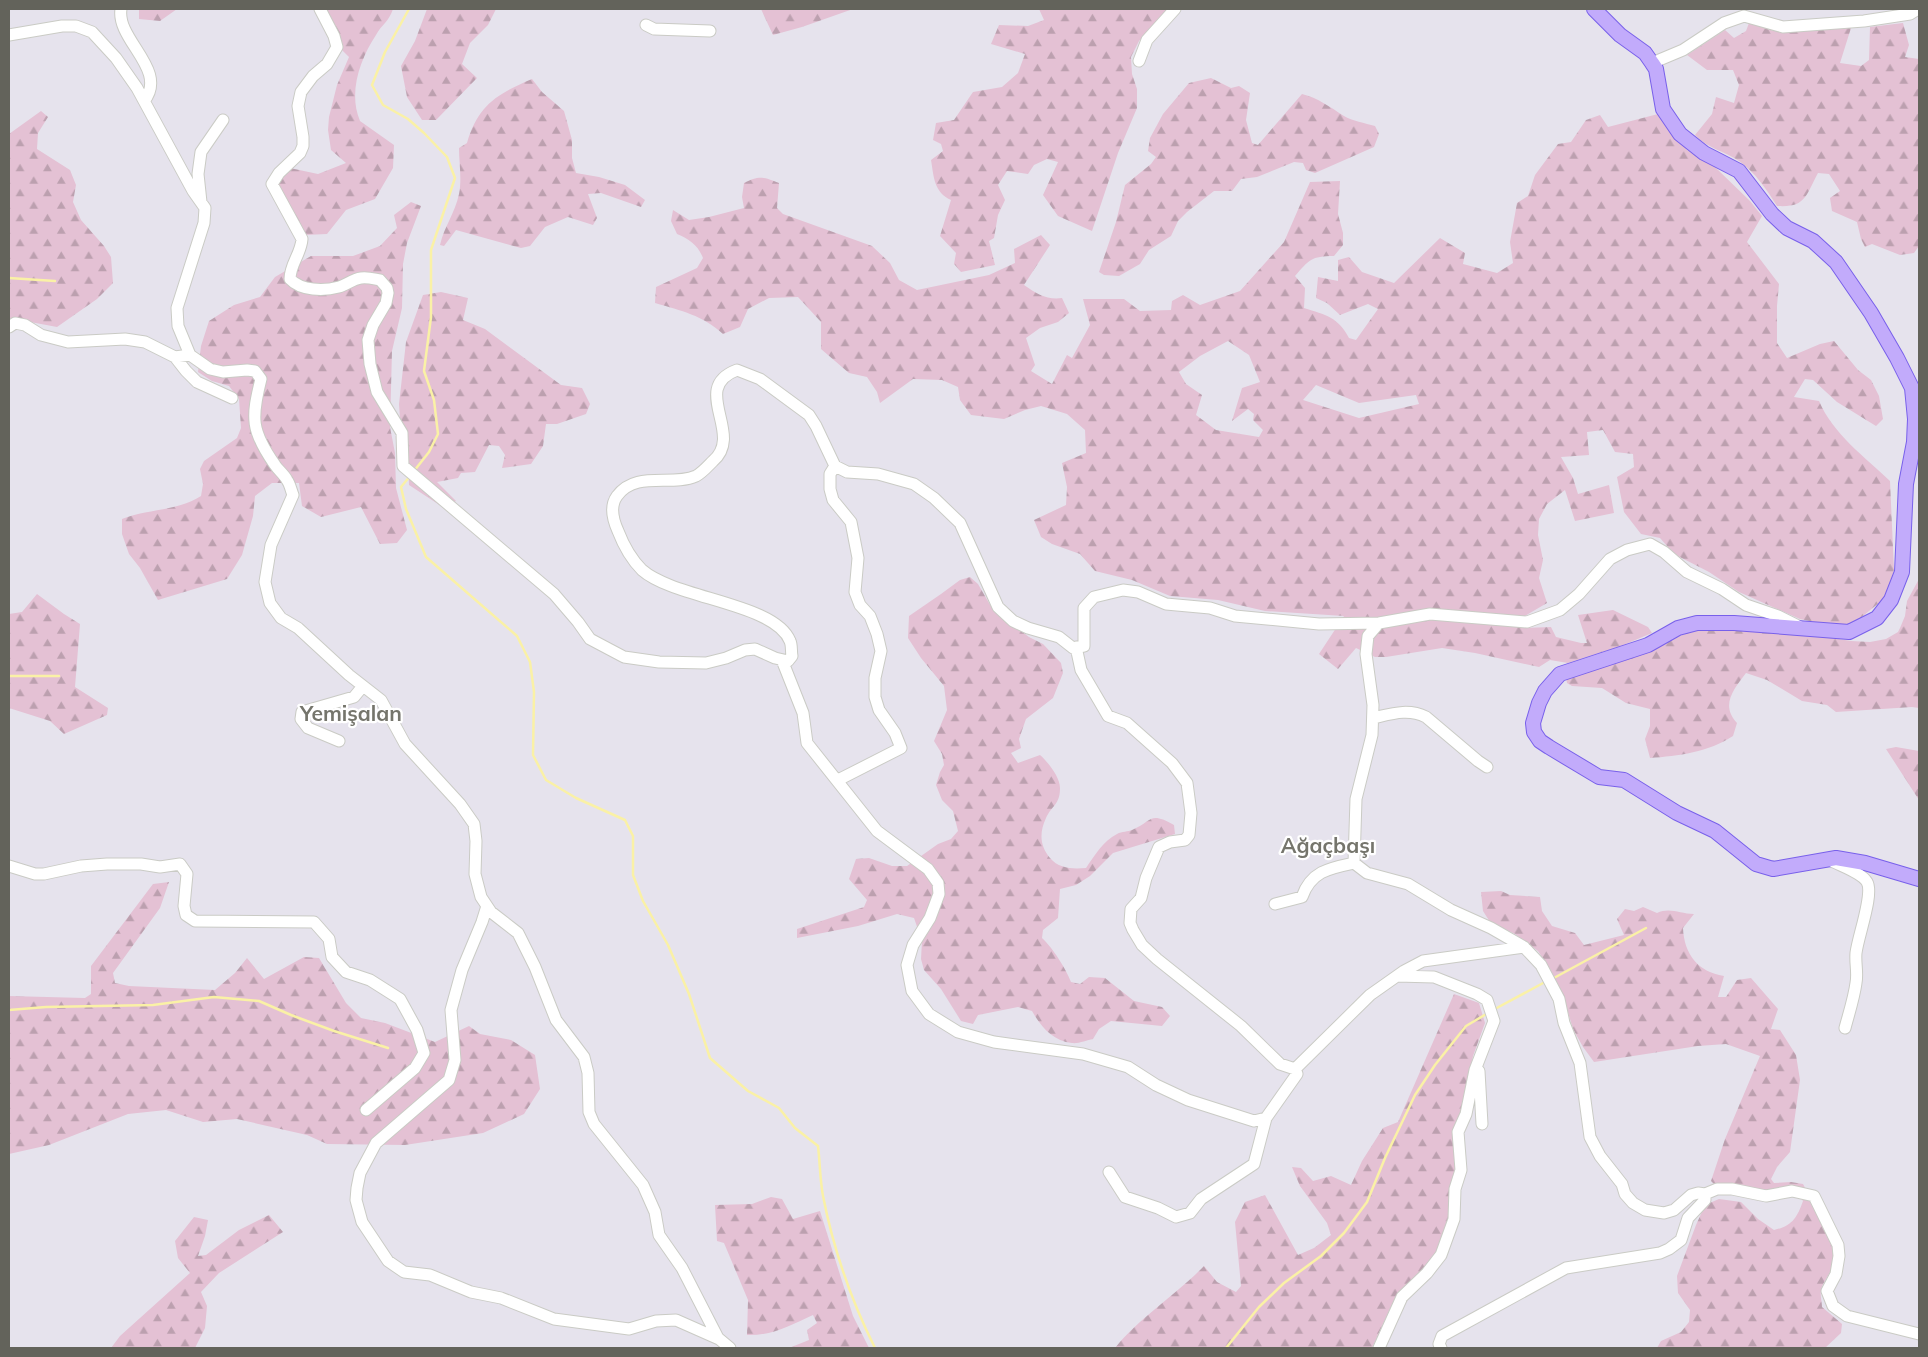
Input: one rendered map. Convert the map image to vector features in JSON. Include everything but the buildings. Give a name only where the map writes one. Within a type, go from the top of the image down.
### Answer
[{"type":"main road","points":[[1594,9],[1620,35],[1645,53],[1652,63],[1656,69],[1663,109],[1680,134],[1704,153],[1739,172],[1772,214],[1787,228],[1813,241],[1836,262],[1871,313],[1912,388],[1915,419],[1914,442],[1906,484],[1902,572],[1891,600],[1877,618],[1849,632],[1734,623],[1697,623],[1678,628],[1648,645],[1560,674],[1545,691],[1538,703],[1533,723],[1534,732],[1540,741],[1599,777],[1624,780],[1677,813],[1715,831],[1756,864],[1773,869],[1836,858],[1865,862],[1919,879]]},
{"type":"street","points":[[121,9],[122,21],[128,36],[149,73],[152,86],[150,94],[144,101]]},
{"type":"street","points":[[320,9],[334,36],[337,47],[328,64],[313,76],[301,92],[298,106],[303,146],[300,153],[279,173],[272,184],[302,239],[301,248],[292,265],[290,279],[301,288],[338,287],[358,278],[380,280],[387,288],[386,303],[373,325],[368,340],[370,364],[377,392],[402,432],[403,466],[554,594],[590,639],[624,657],[659,662],[706,663],[726,658],[745,650],[755,649],[782,660],[788,661],[792,656],[790,640],[780,629],[763,616],[674,588],[642,570],[623,543],[613,520],[612,510],[616,496],[626,487],[635,482],[675,480],[696,476],[718,457],[723,448],[724,432],[716,394],[718,384],[726,374],[737,370],[760,379],[809,415],[835,466],[847,472],[878,474],[914,484],[934,498],[960,523],[998,607],[1013,621],[1059,638],[1073,648],[1084,646],[1084,608],[1094,597],[1123,590],[1138,592],[1166,604],[1210,608],[1235,616],[1319,624],[1378,623],[1430,614],[1527,622],[1560,610],[1579,594],[1610,559],[1627,550],[1650,544],[1664,552],[1687,572],[1722,589],[1746,605],[1778,616],[1804,629]]},
{"type":"street","points":[[1139,61],[1147,40],[1175,9]]},
{"type":"street","points":[[1652,63],[1683,50],[1724,23],[1744,16],[1783,27],[1864,21],[1910,14],[1918,9]]},
{"type":"street","points":[[646,25],[654,29],[710,31]]},
{"type":"street","points":[[9,35],[62,26],[76,26],[92,32],[116,58],[137,88],[205,208],[204,223],[177,308],[178,326],[190,355],[210,369],[223,372],[256,371],[261,379],[254,416],[256,431],[264,450],[280,473],[288,480],[292,494],[271,546],[265,582],[270,603],[281,618],[298,628],[349,675],[381,700],[404,744],[460,804],[474,824],[476,874],[481,897],[491,912],[518,933],[535,967],[556,1020],[584,1057],[588,1073],[589,1112],[594,1124],[643,1185],[655,1212],[659,1235],[682,1268],[721,1343]]},
{"type":"street","points":[[201,203],[198,174],[201,152],[222,120]]},
{"type":"street","points":[[9,327],[15,323],[25,325],[41,335],[68,342],[125,339],[145,342],[175,357],[197,382],[232,398]]},
{"type":"street","points":[[175,357],[190,355]]},
{"type":"street","points":[[835,466],[830,474],[830,489],[833,500],[851,522],[858,558],[856,592],[860,605],[870,616],[881,650],[875,678],[875,697],[879,710],[895,733],[902,748],[838,780]]},
{"type":"street","points":[[1354,863],[1356,798],[1372,735],[1373,718],[1366,654],[1368,636],[1378,623]]},
{"type":"street","points":[[1076,647],[1081,670],[1108,716],[1127,724],[1172,763],[1188,783],[1191,813],[1189,835],[1185,840],[1170,842],[1159,847],[1146,878],[1141,898],[1131,909],[1130,923],[1133,930],[1142,945],[1157,959],[1241,1026],[1280,1064],[1295,1069]]},
{"type":"street","points":[[782,660],[802,713],[807,742],[877,831],[928,869],[938,883],[939,894],[930,918],[913,945],[907,965],[912,991],[929,1014],[958,1032],[994,1042],[1083,1054],[1128,1067],[1156,1085],[1188,1100],[1254,1121],[1266,1118]]},
{"type":"street","points":[[339,741],[308,728],[301,719],[302,712],[354,697],[364,686]]},
{"type":"street","points":[[1373,718],[1402,712],[1416,712],[1426,717],[1487,767]]},
{"type":"street","points":[[1828,859],[1845,869],[1862,874],[1868,884],[1869,900],[1856,954],[1857,982],[1845,1028]]},
{"type":"street","points":[[1275,904],[1302,897],[1306,886],[1312,878],[1332,868],[1354,863]]},
{"type":"street","points":[[1354,863],[1367,873],[1408,884],[1451,910],[1491,928],[1524,947],[1541,965],[1559,999],[1564,1023],[1580,1063],[1590,1137],[1600,1156],[1622,1184],[1624,1194],[1633,1203],[1645,1210],[1664,1213],[1674,1210],[1690,1195],[1698,1192],[1705,1194],[1717,1189],[1766,1196],[1792,1191],[1814,1196],[1838,1245],[1839,1256],[1836,1274],[1827,1291],[1832,1306],[1846,1316],[1919,1334]]},
{"type":"street","points":[[9,866],[35,874],[44,874],[81,866],[107,864],[160,867],[180,864],[186,874],[184,906],[186,915],[195,921],[314,922],[329,939],[332,957],[346,972],[370,980],[400,999],[417,1030],[424,1053],[415,1068],[366,1110]]},
{"type":"street","points":[[487,906],[462,970],[451,1010],[455,1060],[449,1080],[376,1143],[360,1173],[357,1188],[356,1200],[362,1222],[388,1261],[404,1272],[430,1275],[471,1292],[501,1298],[554,1319],[629,1328],[656,1321],[676,1320],[730,1348]]},
{"type":"street","points":[[1295,1069],[1370,996],[1397,976],[1423,961],[1524,947]]},
{"type":"street","points":[[1380,1348],[1402,1297],[1428,1273],[1442,1255],[1454,1219],[1455,1189],[1461,1170],[1458,1132],[1466,1114],[1479,1059],[1494,1021],[1487,1000],[1477,994],[1434,977],[1397,976]]},
{"type":"street","points":[[1479,1059],[1482,1124]]},
{"type":"street","points":[[1109,1172],[1125,1197],[1158,1208],[1176,1217],[1190,1213],[1201,1199],[1254,1164],[1266,1118],[1297,1074],[1295,1069]]},
{"type":"street","points":[[1438,1347],[1442,1336],[1566,1268],[1660,1253],[1675,1246],[1681,1240],[1688,1218],[1705,1200],[1705,1194]]},
{"type":"green space","points":[[139,9],[177,9],[160,21],[139,19]]},
{"type":"green space","points":[[325,9],[393,9],[365,55],[358,77],[355,99],[360,121],[394,145],[393,168],[375,199],[346,210],[327,234],[305,235],[279,191],[278,180],[290,168],[318,174],[346,163],[331,150],[328,130],[329,117],[337,85],[349,57],[342,50],[340,39]]},
{"type":"green space","points":[[427,9],[496,9],[488,25],[470,43],[462,64],[477,78],[436,120],[422,120],[407,97],[401,66],[415,41]]},
{"type":"green space","points":[[761,9],[853,9],[773,35]]},
{"type":"green space","points":[[1039,9],[1169,9],[1139,41],[1131,57],[1132,74],[1137,89],[1137,108],[1118,153],[1092,231],[1058,216],[1043,195],[1058,162],[1047,159],[1034,165],[1028,174],[1007,171],[998,185],[1005,200],[998,215],[994,238],[989,241],[995,265],[961,272],[954,264],[956,253],[940,236],[951,200],[945,197],[938,189],[933,173],[931,160],[943,151],[941,144],[933,140],[936,123],[954,120],[973,92],[1002,87],[1018,73],[1025,54],[991,44],[999,25],[1028,26],[1044,20]]},
{"type":"green space","points":[[1749,23],[1774,31],[1851,28],[1840,63],[1861,66],[1869,60],[1870,27],[1903,23],[1909,45],[1905,57],[1919,59],[1919,246],[1914,253],[1900,255],[1872,244],[1865,247],[1857,222],[1832,211],[1830,198],[1840,191],[1829,174],[1818,173],[1807,194],[1800,202],[1794,205],[1777,206],[1745,165],[1705,143],[1695,135],[1712,114],[1716,97],[1734,103],[1739,85],[1733,70],[1707,70],[1687,55],[1725,30],[1734,38],[1746,31]]},
{"type":"green space","points":[[1211,78],[1231,88],[1239,86],[1250,93],[1246,120],[1252,143],[1258,145],[1302,94],[1319,100],[1347,118],[1375,126],[1379,134],[1374,147],[1315,173],[1306,170],[1303,163],[1294,162],[1257,177],[1241,179],[1232,191],[1214,191],[1187,212],[1178,221],[1171,236],[1149,250],[1140,264],[1119,276],[1104,275],[1099,272],[1116,222],[1125,185],[1151,164],[1156,157],[1148,151],[1150,138],[1163,114],[1189,83]]},
{"type":"green space","points":[[532,79],[542,92],[564,111],[572,140],[572,158],[576,173],[599,177],[625,185],[645,200],[641,207],[601,193],[588,194],[597,218],[593,225],[568,217],[545,227],[530,246],[521,248],[456,230],[444,246],[440,245],[460,189],[459,148],[467,143],[477,119],[490,102]]},
{"type":"green space","points":[[41,111],[48,117],[38,133],[37,149],[70,170],[76,185],[73,202],[81,220],[111,257],[113,283],[97,299],[57,327],[9,318],[9,134]]},
{"type":"green space","points":[[1658,114],[1687,150],[1716,168],[1750,201],[1762,216],[1747,242],[1779,284],[1777,343],[1787,358],[1820,344],[1834,341],[1858,370],[1871,380],[1879,396],[1883,419],[1876,426],[1837,402],[1813,380],[1805,379],[1794,397],[1819,401],[1832,424],[1860,454],[1890,481],[1894,570],[1885,598],[1847,629],[1800,619],[1739,592],[1709,572],[1674,554],[1660,538],[1641,534],[1624,512],[1617,477],[1634,467],[1633,454],[1615,452],[1603,430],[1587,432],[1589,455],[1561,457],[1573,478],[1578,494],[1609,485],[1614,513],[1575,521],[1565,490],[1547,504],[1539,519],[1538,535],[1543,560],[1539,578],[1547,603],[1523,617],[1523,628],[1551,627],[1556,637],[1587,643],[1578,615],[1613,610],[1648,627],[1652,633],[1621,646],[1568,663],[1550,660],[1539,667],[1442,648],[1375,657],[1356,648],[1338,669],[1319,654],[1344,616],[1265,611],[1218,600],[1170,596],[1132,580],[1095,571],[1080,554],[1052,544],[1041,537],[1034,520],[1066,505],[1067,487],[1062,463],[1086,453],[1085,430],[1067,414],[1041,406],[1025,410],[1004,419],[971,415],[960,400],[958,387],[942,380],[913,379],[880,403],[877,392],[867,377],[849,373],[821,349],[821,322],[798,297],[769,298],[748,309],[740,327],[723,334],[699,318],[655,303],[656,287],[697,268],[703,258],[699,249],[693,243],[677,234],[671,221],[673,210],[689,220],[744,208],[742,197],[744,183],[758,178],[765,178],[779,183],[777,208],[783,214],[872,246],[890,263],[899,280],[917,290],[989,275],[1015,263],[1014,249],[1041,235],[1050,245],[1024,285],[1042,296],[1062,298],[1069,313],[1058,322],[1040,328],[1026,338],[1035,365],[1031,371],[1052,384],[1067,355],[1072,358],[1090,325],[1083,299],[1124,299],[1140,311],[1171,310],[1172,301],[1183,295],[1200,305],[1240,291],[1284,242],[1310,182],[1340,181],[1338,214],[1343,233],[1343,245],[1334,256],[1311,260],[1295,276],[1305,288],[1304,308],[1336,321],[1349,338],[1356,340],[1378,309],[1368,304],[1340,315],[1327,303],[1316,298],[1318,277],[1338,281],[1338,260],[1349,257],[1362,272],[1394,283],[1440,238],[1465,253],[1463,264],[1497,273],[1513,263],[1510,242],[1517,203],[1528,196],[1535,175],[1558,144],[1571,142],[1586,120],[1600,115],[1608,127]],"holes":[[[1228,341],[1249,355],[1260,382],[1242,388],[1232,421],[1248,409],[1254,414],[1253,420],[1263,430],[1259,437],[1216,430],[1196,415],[1202,395],[1186,384],[1179,372],[1200,356]],[[1316,385],[1359,403],[1416,395],[1419,404],[1359,418],[1303,400]]]},
{"type":"green space","points":[[411,202],[421,206],[407,243],[403,264],[402,308],[392,351],[390,427],[395,453],[396,488],[407,530],[397,543],[380,544],[361,507],[321,517],[302,506],[299,483],[272,483],[255,496],[253,516],[242,555],[227,579],[158,600],[140,568],[129,554],[122,534],[122,519],[182,505],[201,496],[203,484],[200,469],[204,461],[237,438],[241,428],[239,399],[229,386],[212,381],[198,372],[201,346],[209,321],[234,305],[260,297],[275,277],[311,256],[353,256],[380,246],[397,228],[394,215]]},
{"type":"green space","points":[[441,292],[468,298],[463,320],[485,329],[561,385],[582,388],[590,404],[586,414],[557,424],[546,424],[543,446],[531,464],[502,468],[505,455],[499,446],[489,445],[475,472],[461,473],[458,478],[437,482],[456,501],[444,508],[409,485],[407,431],[400,419],[399,404],[406,342],[423,295]]},
{"type":"green space","points":[[970,577],[978,584],[993,610],[1029,637],[1043,644],[1061,663],[1063,673],[1053,698],[1026,719],[1019,739],[1021,748],[1011,753],[1018,763],[1040,755],[1058,779],[1060,788],[1059,798],[1048,814],[1042,829],[1042,844],[1050,858],[1062,866],[1086,868],[1103,844],[1119,833],[1132,830],[1155,818],[1174,825],[1175,834],[1113,853],[1090,876],[1076,885],[1060,889],[1058,918],[1043,930],[1042,938],[1059,959],[1071,982],[1080,984],[1089,977],[1105,978],[1134,1001],[1162,1007],[1170,1016],[1162,1026],[1111,1021],[1099,1029],[1093,1039],[1074,1043],[1065,1042],[1053,1036],[1044,1028],[1032,1011],[1018,1007],[978,1015],[973,1024],[961,1021],[941,989],[924,970],[921,959],[922,941],[914,918],[897,914],[858,926],[797,938],[797,929],[864,907],[867,900],[849,879],[856,859],[869,858],[892,866],[907,866],[938,844],[951,839],[958,831],[953,811],[942,800],[936,785],[944,765],[942,754],[934,741],[947,710],[944,686],[921,658],[908,638],[909,616],[960,580]]},
{"type":"green space","points":[[1919,579],[1919,708],[1836,712],[1827,705],[1802,701],[1767,680],[1746,673],[1733,691],[1729,703],[1732,716],[1737,723],[1733,736],[1704,749],[1650,758],[1645,739],[1650,726],[1650,709],[1626,703],[1602,688],[1572,686],[1567,683],[1566,677],[1704,627],[1814,635],[1851,641],[1870,642],[1886,639],[1898,632],[1905,616],[1907,601]]},
{"type":"green space","points":[[37,594],[80,624],[75,687],[108,708],[107,715],[64,734],[50,721],[9,708],[9,614],[22,612]]},
{"type":"green space","points":[[1896,747],[1919,751],[1919,800],[1886,749]]},
{"type":"green space","points":[[169,882],[160,908],[113,973],[115,983],[129,986],[215,990],[235,973],[247,958],[264,979],[304,957],[319,958],[346,1003],[361,1018],[385,1023],[435,1042],[469,1026],[480,1034],[511,1040],[535,1055],[540,1089],[524,1114],[483,1133],[405,1145],[327,1144],[307,1135],[237,1119],[203,1122],[166,1110],[128,1114],[49,1145],[9,1154],[9,996],[85,998],[91,994],[91,966],[153,884]]},
{"type":"green space","points":[[1501,891],[1510,895],[1540,897],[1542,911],[1552,926],[1575,933],[1584,945],[1624,935],[1617,919],[1625,909],[1634,911],[1643,907],[1657,913],[1671,911],[1694,914],[1683,928],[1686,946],[1700,966],[1715,974],[1724,976],[1718,997],[1726,997],[1737,980],[1751,978],[1778,1009],[1771,1029],[1780,1030],[1796,1055],[1800,1080],[1790,1152],[1777,1167],[1771,1179],[1774,1183],[1791,1182],[1803,1184],[1828,1233],[1833,1263],[1822,1288],[1822,1307],[1842,1324],[1841,1333],[1825,1348],[1657,1348],[1661,1341],[1681,1332],[1689,1322],[1690,1310],[1678,1293],[1677,1276],[1705,1205],[1719,1199],[1741,1202],[1758,1219],[1774,1230],[1790,1224],[1803,1201],[1795,1189],[1766,1191],[1715,1185],[1711,1181],[1725,1139],[1760,1056],[1726,1044],[1698,1046],[1594,1062],[1573,1029],[1562,993],[1538,951],[1515,934],[1490,922],[1483,911],[1481,892]]},
{"type":"green space","points":[[1454,994],[1479,1003],[1485,1023],[1473,1056],[1463,1110],[1448,1220],[1438,1252],[1422,1273],[1395,1298],[1372,1348],[1115,1348],[1135,1326],[1204,1266],[1217,1282],[1236,1292],[1241,1286],[1235,1222],[1245,1202],[1265,1195],[1298,1255],[1314,1248],[1331,1235],[1327,1223],[1300,1186],[1292,1167],[1301,1168],[1313,1181],[1331,1176],[1351,1185],[1362,1161],[1383,1128],[1398,1122]]},
{"type":"green space","points":[[771,1197],[782,1199],[793,1219],[820,1211],[853,1316],[869,1348],[789,1348],[809,1340],[807,1330],[817,1323],[813,1315],[773,1332],[747,1335],[748,1300],[724,1243],[717,1241],[715,1205],[752,1204]]},
{"type":"green space","points":[[269,1215],[283,1232],[219,1273],[201,1292],[207,1306],[205,1328],[195,1348],[111,1348],[120,1336],[190,1273],[178,1258],[175,1241],[194,1217],[208,1220],[198,1256],[206,1255],[239,1230]]},
{"type":"waterway","points":[[409,9],[385,52],[372,85],[383,105],[408,119],[447,157],[455,178],[431,250],[431,317],[424,371],[434,400],[438,434],[429,452],[414,471]]},
{"type":"waterway","points":[[9,278],[55,281]]},
{"type":"waterway","points":[[411,475],[401,487],[406,509],[426,557],[517,636],[530,662],[534,692],[533,755],[546,780],[576,798],[625,820],[633,836],[633,875],[643,901],[668,945],[689,994],[710,1058],[748,1091],[779,1108],[795,1128],[818,1146],[822,1190],[832,1235],[851,1293],[875,1348]]},
{"type":"waterway","points":[[9,676],[59,676]]},
{"type":"waterway","points":[[1552,979],[1646,928]]},
{"type":"waterway","points":[[1493,1010],[1545,982]]},
{"type":"waterway","points":[[9,1010],[46,1007],[153,1005],[214,997],[259,1001],[334,1031],[388,1048]]},
{"type":"waterway","points":[[1226,1348],[1259,1307],[1284,1283],[1321,1256],[1344,1233],[1367,1202],[1385,1158],[1415,1095],[1435,1065],[1466,1026],[1488,1013]]},
{"type":"district","name":"Yemişalan","points":[[351,714]]},
{"type":"district","name":"Ağaçbaşı","points":[[1328,846]]}]
